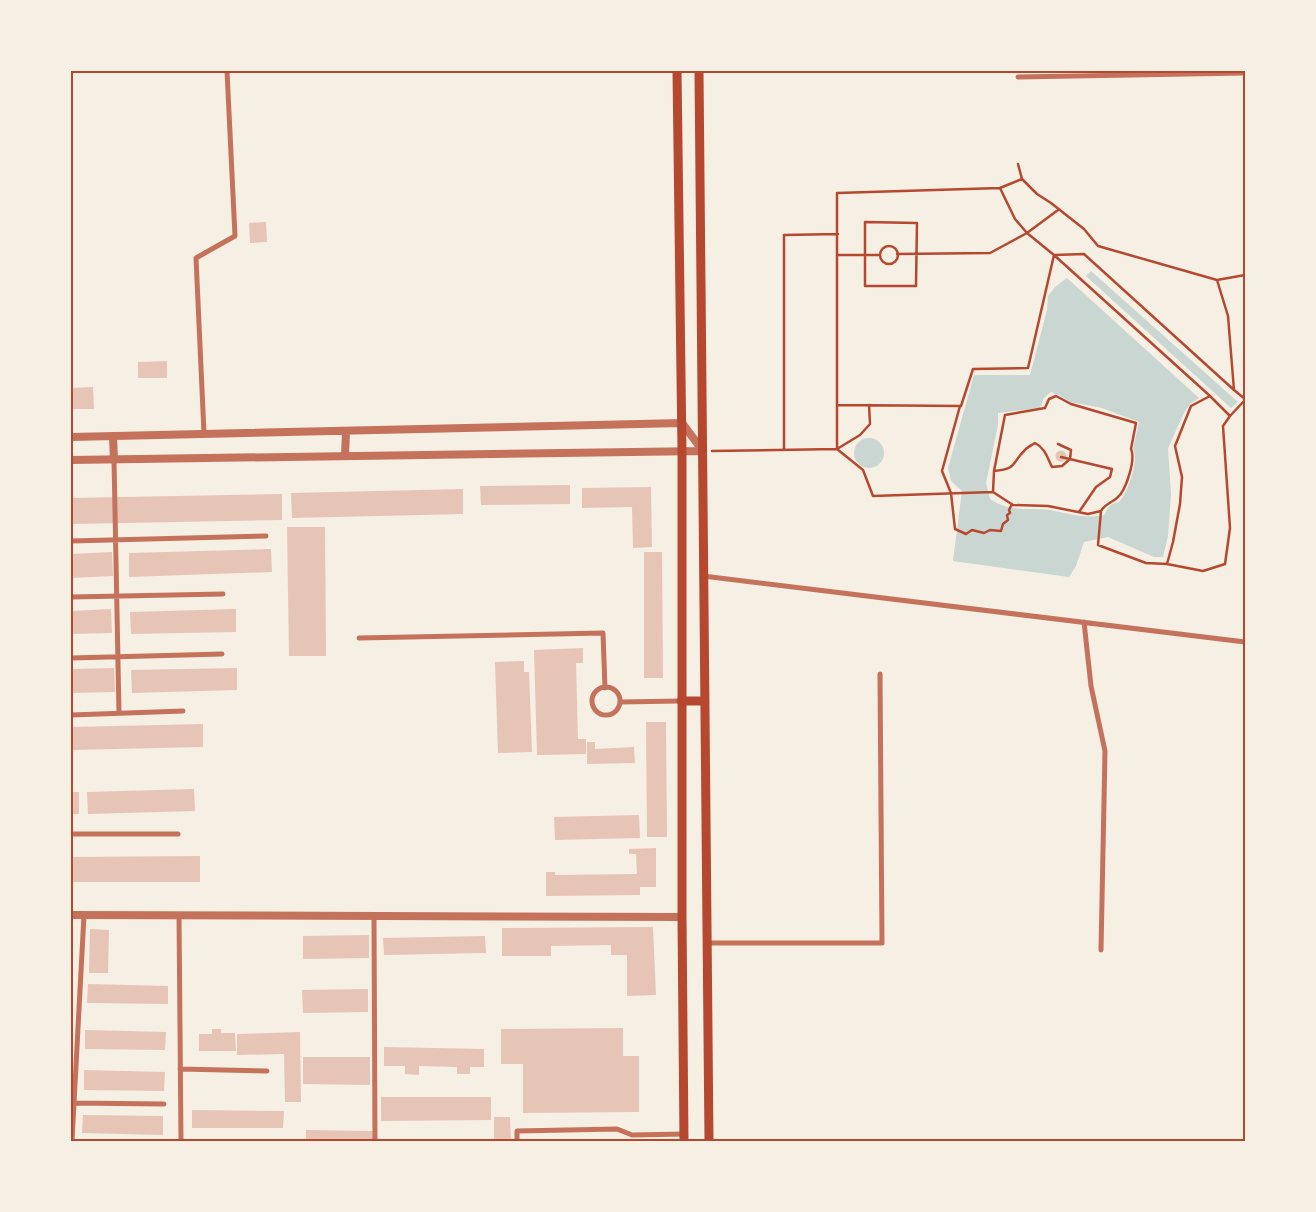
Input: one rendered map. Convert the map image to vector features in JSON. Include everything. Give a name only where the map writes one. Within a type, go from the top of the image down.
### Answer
[{"type":"main road","points":[[677,71],[682,424],[681,701],[684,1137]]},
{"type":"main road","points":[[699,71],[709,1141]]},
{"type":"main road","points":[[681,701],[705,701]]},
{"type":"street","points":[[204,433],[196,258],[235,236],[227,71]]},
{"type":"street","points":[[1018,77],[1245,73]]},
{"type":"street","points":[[71,437],[682,424],[702,451]]},
{"type":"street","points":[[346,431],[346,456]]},
{"type":"street","points":[[113,436],[119,713]]},
{"type":"street","points":[[71,460],[702,451]]},
{"type":"street","points":[[71,541],[266,536]]},
{"type":"street","points":[[703,576],[1245,642]]},
{"type":"street","points":[[71,597],[223,594]]},
{"type":"street","points":[[1084,622],[1091,686],[1104,752],[1101,950]]},
{"type":"street","points":[[359,638],[603,633],[605,688]]},
{"type":"street","points":[[71,658],[222,654]]},
{"type":"street","points":[[708,943],[882,943],[880,674]]},
{"type":"street","points":[[605,688],[614,690],[620,702],[617,710],[610,715],[597,711],[593,704],[594,695],[597,691],[605,688]]},
{"type":"street","points":[[620,702],[681,701]]},
{"type":"street","points":[[71,715],[182,711]]},
{"type":"street","points":[[71,834],[178,834]]},
{"type":"street","points":[[71,915],[682,917]]},
{"type":"street","points":[[72,1141],[84,915]]},
{"type":"street","points":[[179,915],[181,1141]]},
{"type":"street","points":[[374,916],[375,1141]]},
{"type":"street","points":[[180,1069],[267,1071]]},
{"type":"street","points":[[73,1103],[164,1104]]},
{"type":"street","points":[[517,1141],[517,1131],[617,1129],[632,1135],[684,1137]]},
{"type":"path","points":[[1018,164],[1022,178],[1036,194],[1084,229],[1098,246],[1217,280],[1245,275]]},
{"type":"path","points":[[837,449],[837,192],[1000,188],[1022,178]]},
{"type":"path","points":[[1000,188],[1015,219],[1027,233],[1054,255],[1230,416]]},
{"type":"path","points":[[897,254],[990,253],[1027,233],[1059,209]]},
{"type":"path","points":[[865,222],[917,223],[916,286],[865,286],[865,255],[865,222]]},
{"type":"path","points":[[784,450],[784,235],[838,234]]},
{"type":"path","points":[[888,246],[893,247],[897,254],[896,259],[889,263],[884,262],[880,255],[881,250],[888,246]]},
{"type":"path","points":[[993,492],[994,470],[1005,416],[1045,408],[1049,399],[1056,396],[1071,404],[1136,423],[1131,449],[1134,454],[1130,473],[1118,497],[1104,506],[1100,512],[1098,545],[1146,563],[1167,564],[1203,571],[1225,564],[1230,528],[1223,426],[1245,400],[1084,254],[1054,255]]},
{"type":"path","points":[[837,255],[880,255]]},
{"type":"path","points":[[1012,505],[1009,510],[1010,514],[1007,515],[1008,520],[1003,524],[1001,531],[990,530],[984,533],[972,530],[966,534],[955,529],[951,493],[942,471],[960,406],[974,369],[1028,368],[1054,255]]},
{"type":"path","points":[[1217,280],[1228,316],[1234,390]]},
{"type":"path","points":[[1167,564],[1180,504],[1182,476],[1174,446],[1191,406],[1210,396]]},
{"type":"path","points":[[837,405],[960,406]]},
{"type":"path","points":[[702,451],[837,449],[860,435],[870,424],[869,405]]},
{"type":"path","points":[[994,470],[1005,470],[1014,466],[1025,450],[1035,443],[1045,451],[1052,467],[1062,466],[1070,459],[1071,450],[1058,444]]},
{"type":"path","points":[[837,449],[863,470],[873,496],[993,492],[1012,505],[1048,506],[1088,514],[1100,512]]},
{"type":"path","points":[[1060,457],[1112,469],[1110,477],[1096,487],[1079,512]]},
{"type":"shaded area","points":[[1091,271],[1238,402],[1231,408],[1086,276]]},
{"type":"shaded area","points":[[1067,278],[1199,398],[1191,403],[1185,411],[1168,448],[1171,494],[1168,536],[1163,557],[1154,557],[1108,537],[1084,542],[1076,566],[1069,577],[953,561],[962,491],[951,481],[948,468],[974,375],[1030,375],[1047,310],[1048,296],[1055,287]],"holes":[[[1051,392],[1070,402],[1102,408],[1139,422],[1133,449],[1135,454],[1134,468],[1129,485],[1119,502],[1110,506],[1104,515],[1083,516],[1042,509],[1019,509],[1005,506],[990,499],[986,483],[998,425],[998,413],[1040,408],[1044,398]]]},
{"type":"shaded area","points":[[869,438],[875,439],[883,447],[883,459],[875,467],[869,468],[863,467],[855,459],[854,453],[855,447],[863,439]]},
{"type":"building","points":[[266,222],[267,242],[250,243],[249,223]]},
{"type":"building","points":[[167,361],[167,378],[138,378],[138,362]]},
{"type":"building","points":[[93,387],[94,409],[71,409],[71,388]]},
{"type":"building","points":[[1061,450],[1067,456],[1061,462],[1055,456]]},
{"type":"building","points":[[570,485],[570,504],[481,505],[480,486]]},
{"type":"building","points":[[651,487],[652,547],[633,548],[632,507],[582,508],[582,488]]},
{"type":"building","points":[[463,489],[463,514],[292,518],[291,493]]},
{"type":"building","points":[[282,494],[282,520],[71,524],[71,498]]},
{"type":"building","points":[[287,527],[325,527],[326,656],[289,656]]},
{"type":"building","points":[[271,549],[272,572],[129,577],[129,553]]},
{"type":"building","points":[[112,552],[113,576],[71,578],[71,554]]},
{"type":"building","points":[[644,552],[662,552],[663,678],[644,678]]},
{"type":"building","points":[[111,609],[112,633],[71,634],[71,611]]},
{"type":"building","points":[[236,609],[236,632],[131,634],[130,612]]},
{"type":"building","points":[[583,648],[583,663],[576,663],[578,739],[586,739],[586,754],[537,755],[534,650]]},
{"type":"building","points":[[524,661],[524,672],[529,672],[532,752],[498,753],[495,662]]},
{"type":"building","points":[[114,668],[115,692],[71,693],[71,669]]},
{"type":"building","points":[[237,668],[237,690],[132,693],[131,670]]},
{"type":"building","points":[[646,722],[666,722],[667,837],[647,837]]},
{"type":"building","points":[[203,724],[203,747],[71,750],[71,727]]},
{"type":"building","points":[[587,742],[595,742],[595,749],[634,747],[635,763],[587,764]]},
{"type":"building","points":[[194,789],[195,811],[88,814],[87,792]]},
{"type":"building","points":[[71,792],[79,792],[79,814],[71,814]]},
{"type":"building","points":[[639,815],[640,838],[555,840],[554,817]]},
{"type":"building","points":[[656,848],[656,887],[640,887],[640,895],[546,896],[546,872],[555,872],[555,875],[637,874],[636,854],[629,854],[629,849]]},
{"type":"building","points":[[200,856],[200,882],[71,882],[71,857]]},
{"type":"building","points":[[653,927],[656,995],[627,996],[627,955],[611,955],[611,945],[551,946],[551,956],[502,956],[502,928]]},
{"type":"building","points":[[90,929],[109,930],[108,973],[89,973]]},
{"type":"building","points":[[369,935],[369,958],[303,959],[303,936]]},
{"type":"building","points":[[485,936],[486,953],[384,955],[383,938]]},
{"type":"building","points":[[88,984],[168,986],[168,1004],[87,1003]]},
{"type":"building","points":[[368,989],[368,1012],[303,1013],[302,990]]},
{"type":"building","points":[[623,1028],[623,1056],[639,1056],[639,1112],[523,1113],[523,1064],[501,1064],[501,1029]]},
{"type":"building","points":[[212,1029],[221,1029],[221,1033],[235,1033],[236,1051],[199,1051],[199,1034],[212,1034]]},
{"type":"building","points":[[85,1030],[166,1032],[165,1050],[85,1049]]},
{"type":"building","points":[[300,1032],[301,1102],[285,1102],[284,1054],[237,1055],[237,1034]]},
{"type":"building","points":[[384,1047],[484,1049],[484,1067],[470,1067],[470,1074],[457,1074],[457,1067],[419,1066],[419,1075],[405,1074],[405,1066],[384,1066]]},
{"type":"building","points":[[303,1057],[370,1057],[370,1085],[303,1084]]},
{"type":"building","points":[[84,1070],[165,1072],[164,1091],[84,1090]]},
{"type":"building","points":[[381,1097],[491,1097],[491,1120],[381,1121]]},
{"type":"building","points":[[192,1110],[284,1111],[283,1128],[192,1128]]},
{"type":"building","points":[[83,1115],[163,1116],[163,1135],[82,1133]]},
{"type":"building","points":[[494,1117],[510,1117],[511,1141],[494,1141]]},
{"type":"building","points":[[306,1130],[373,1131],[373,1141],[306,1141]]}]
